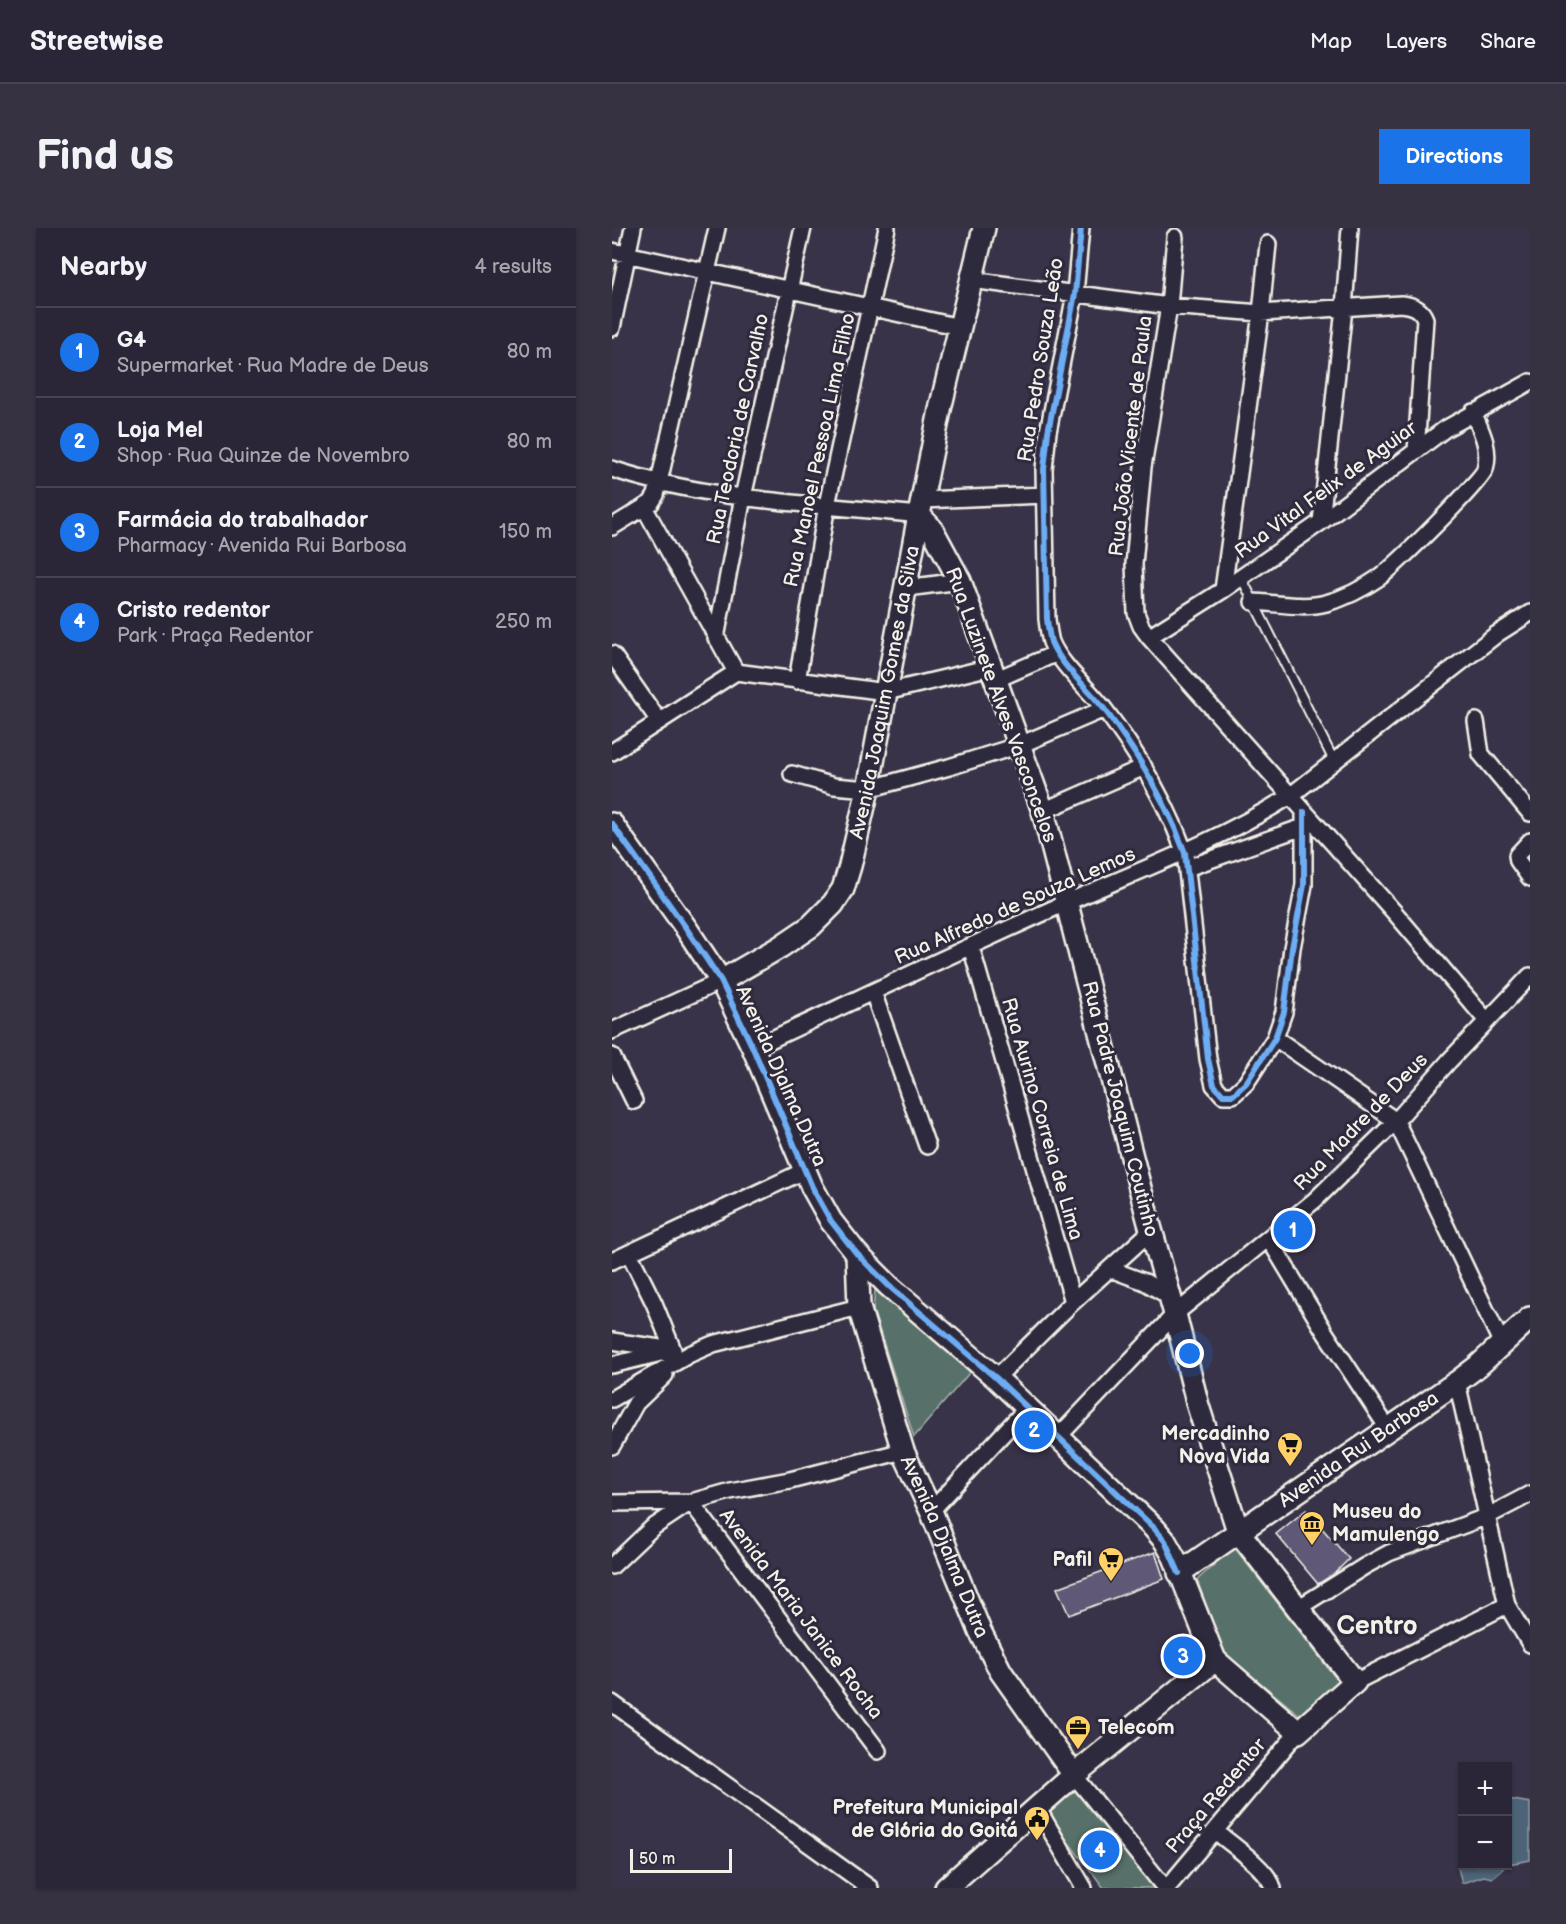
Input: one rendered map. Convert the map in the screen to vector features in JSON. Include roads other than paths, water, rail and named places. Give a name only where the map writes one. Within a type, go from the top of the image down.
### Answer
[{"type":"street","points":[[612,328],[633,228]]},
{"type":"street","points":[[612,527],[651,503],[660,483],[717,228]]},
{"type":"street","name":"Rua Teodoria de Carvalho","points":[[716,638],[743,497],[803,228]]},
{"type":"street","name":"Rua Manoel Pessoa Lima Filho","points":[[797,681],[827,505],[887,228]]},
{"type":"street","name":"Avenida Joaquim Gomes da Silva","points":[[612,1031],[721,981],[780,947],[811,926],[833,904],[843,889],[868,789],[907,588],[920,507],[984,228]]},
{"type":"street","name":"Rua Pedro Souza Leão","points":[[1081,228],[1075,294],[1048,432],[1044,495],[1047,619],[1050,640],[1056,653],[1104,709],[1144,766],[1165,804],[1186,860],[1200,1000],[1211,1075],[1218,1092],[1229,1096],[1238,1092],[1275,1038]]},
{"type":"street","points":[[1321,522],[1344,308],[1350,228]]},
{"type":"street","name":"Rua João Vicente de Paula","points":[[1149,637],[1136,613],[1134,564],[1143,467],[1169,306],[1176,237]]},
{"type":"street","points":[[1223,590],[1261,313],[1268,244]]},
{"type":"street","points":[[612,251],[960,327]]},
{"type":"street","points":[[971,280],[1169,306],[1261,313],[1411,305],[1423,313],[1426,328],[1416,451]]},
{"type":"street","name":"Rua Vital Felix de Aguiar","points":[[1149,637],[1223,590],[1321,522],[1416,451],[1473,412],[1530,382]]},
{"type":"street","points":[[1253,602],[1308,605],[1325,603],[1350,595],[1382,576],[1466,494],[1485,472],[1488,453],[1473,412]]},
{"type":"street","points":[[612,470],[660,483],[743,497],[827,505],[920,507],[1044,495]]},
{"type":"street","points":[[644,507],[736,672]]},
{"type":"street","name":"Rua Luzinete Alves Vasconcelos","points":[[920,507],[960,581],[1043,811],[1068,903]]},
{"type":"street","points":[[907,588],[960,581]]},
{"type":"street","name":"Rua Alfredo de Souza Lemos","points":[[753,1048],[1068,903],[1186,860],[1290,795],[1497,634],[1530,613]]},
{"type":"street","points":[[1149,637],[1290,795],[1304,820],[1395,913],[1487,1021]]},
{"type":"street","points":[[612,752],[736,672],[886,692],[993,673],[1056,653]]},
{"type":"street","points":[[612,654],[659,721]]},
{"type":"street","points":[[792,774],[834,786],[868,789],[1020,745],[1104,709]]},
{"type":"street","points":[[1476,721],[1481,754],[1530,813]]},
{"type":"street","points":[[1043,811],[1144,766]]},
{"type":"street","points":[[1186,860],[1304,820]]},
{"type":"street","points":[[1304,820],[1304,885],[1292,948],[1284,1012],[1275,1038],[1396,1121],[1502,1344]]},
{"type":"street","name":"Avenida Djalma Dutra","points":[[612,824],[687,928],[721,981],[826,1214],[857,1254],[859,1307],[903,1451],[931,1511],[965,1599],[1001,1672],[1074,1776]]},
{"type":"street","points":[[1530,841],[1517,855],[1518,861],[1530,878]]},
{"type":"street","name":"Rua Padre Joaquim Coutinho","points":[[1068,903],[1198,1406],[1238,1531]]},
{"type":"street","name":"Rua Aurino Correia de Lima","points":[[971,947],[1073,1302]]},
{"type":"street","name":"Rua Madre de Deus","points":[[1058,1437],[1173,1306],[1269,1239],[1316,1200],[1396,1121],[1530,976]]},
{"type":"street","points":[[873,992],[927,1146]]},
{"type":"street","points":[[612,1056],[634,1101]]},
{"type":"street","points":[[612,1261],[806,1170]]},
{"type":"street","points":[[996,1378],[1073,1302],[1151,1231]]},
{"type":"street","points":[[1269,1239],[1326,1334],[1389,1430]]},
{"type":"street","points":[[629,1253],[654,1303],[673,1350]]},
{"type":"street","points":[[857,1254],[889,1286],[996,1378],[1026,1409],[1154,1528],[1165,1541],[1215,1660],[1298,1732],[1355,1682],[1507,1605]]},
{"type":"street","points":[[1110,1269],[1145,1282],[1173,1306]]},
{"type":"street","points":[[612,1400],[690,1354],[713,1344],[859,1307]]},
{"type":"street","name":"Avenida Rui Barbosa","points":[[1179,1573],[1457,1382],[1530,1318]]},
{"type":"street","points":[[612,1341],[690,1354]]},
{"type":"street","points":[[612,1365],[673,1350]]},
{"type":"street","points":[[612,1446],[636,1403],[690,1354]]},
{"type":"street","points":[[1457,1382],[1507,1605],[1530,1644]]},
{"type":"street","points":[[931,1511],[1026,1409]]},
{"type":"street","points":[[612,1503],[692,1502],[903,1451]]},
{"type":"street","points":[[1298,1608],[1389,1553],[1488,1516],[1530,1494]]},
{"type":"street","points":[[612,1566],[652,1528],[692,1502]]},
{"type":"street","name":"Avenida Maria Janice Rocha","points":[[692,1502],[878,1752]]},
{"type":"street","points":[[1238,1531],[1355,1682]]},
{"type":"street","points":[[946,1888],[1074,1776],[1215,1660]]},
{"type":"street","points":[[612,1703],[870,1888]]},
{"type":"street","name":"Praça Redentor","points":[[1074,1776],[1166,1888],[1298,1732]]},
{"type":"street","points":[[1038,1809],[1084,1888]]},
{"type":"street","points":[[1215,1831],[1262,1872],[1271,1881],[1273,1888]]},
{"type":"lane","points":[[1241,577],[1334,761]]},
{"type":"water","points":[[1512,1800],[1530,1803],[1530,1860],[1512,1863]]},
{"type":"water","points":[[1459,1870],[1501,1870],[1492,1878],[1484,1876],[1462,1883]]},
{"type":"place","name":"G4","points":[[1293,1230]]},
{"type":"place","name":"Loja Mel","points":[[1034,1430]]},
{"type":"place","name":"Mercadinho Nova Vida","points":[[1290,1468]]},
{"type":"place","name":"Museu do Mamulengo","points":[[1312,1547]]},
{"type":"place","name":"Pafil","points":[[1111,1583]]},
{"type":"place","name":"Farmácia do trabalhador","points":[[1183,1656]]},
{"type":"place","name":"Telecom","points":[[1078,1751]]},
{"type":"place","name":"Prefeitura Municipal de Glória do Goitá","points":[[1037,1842]]},
{"type":"place","name":"Cristo redentor","points":[[1100,1850]]},
{"type":"district","name":"Centro","points":[[1377,1626]]}]
